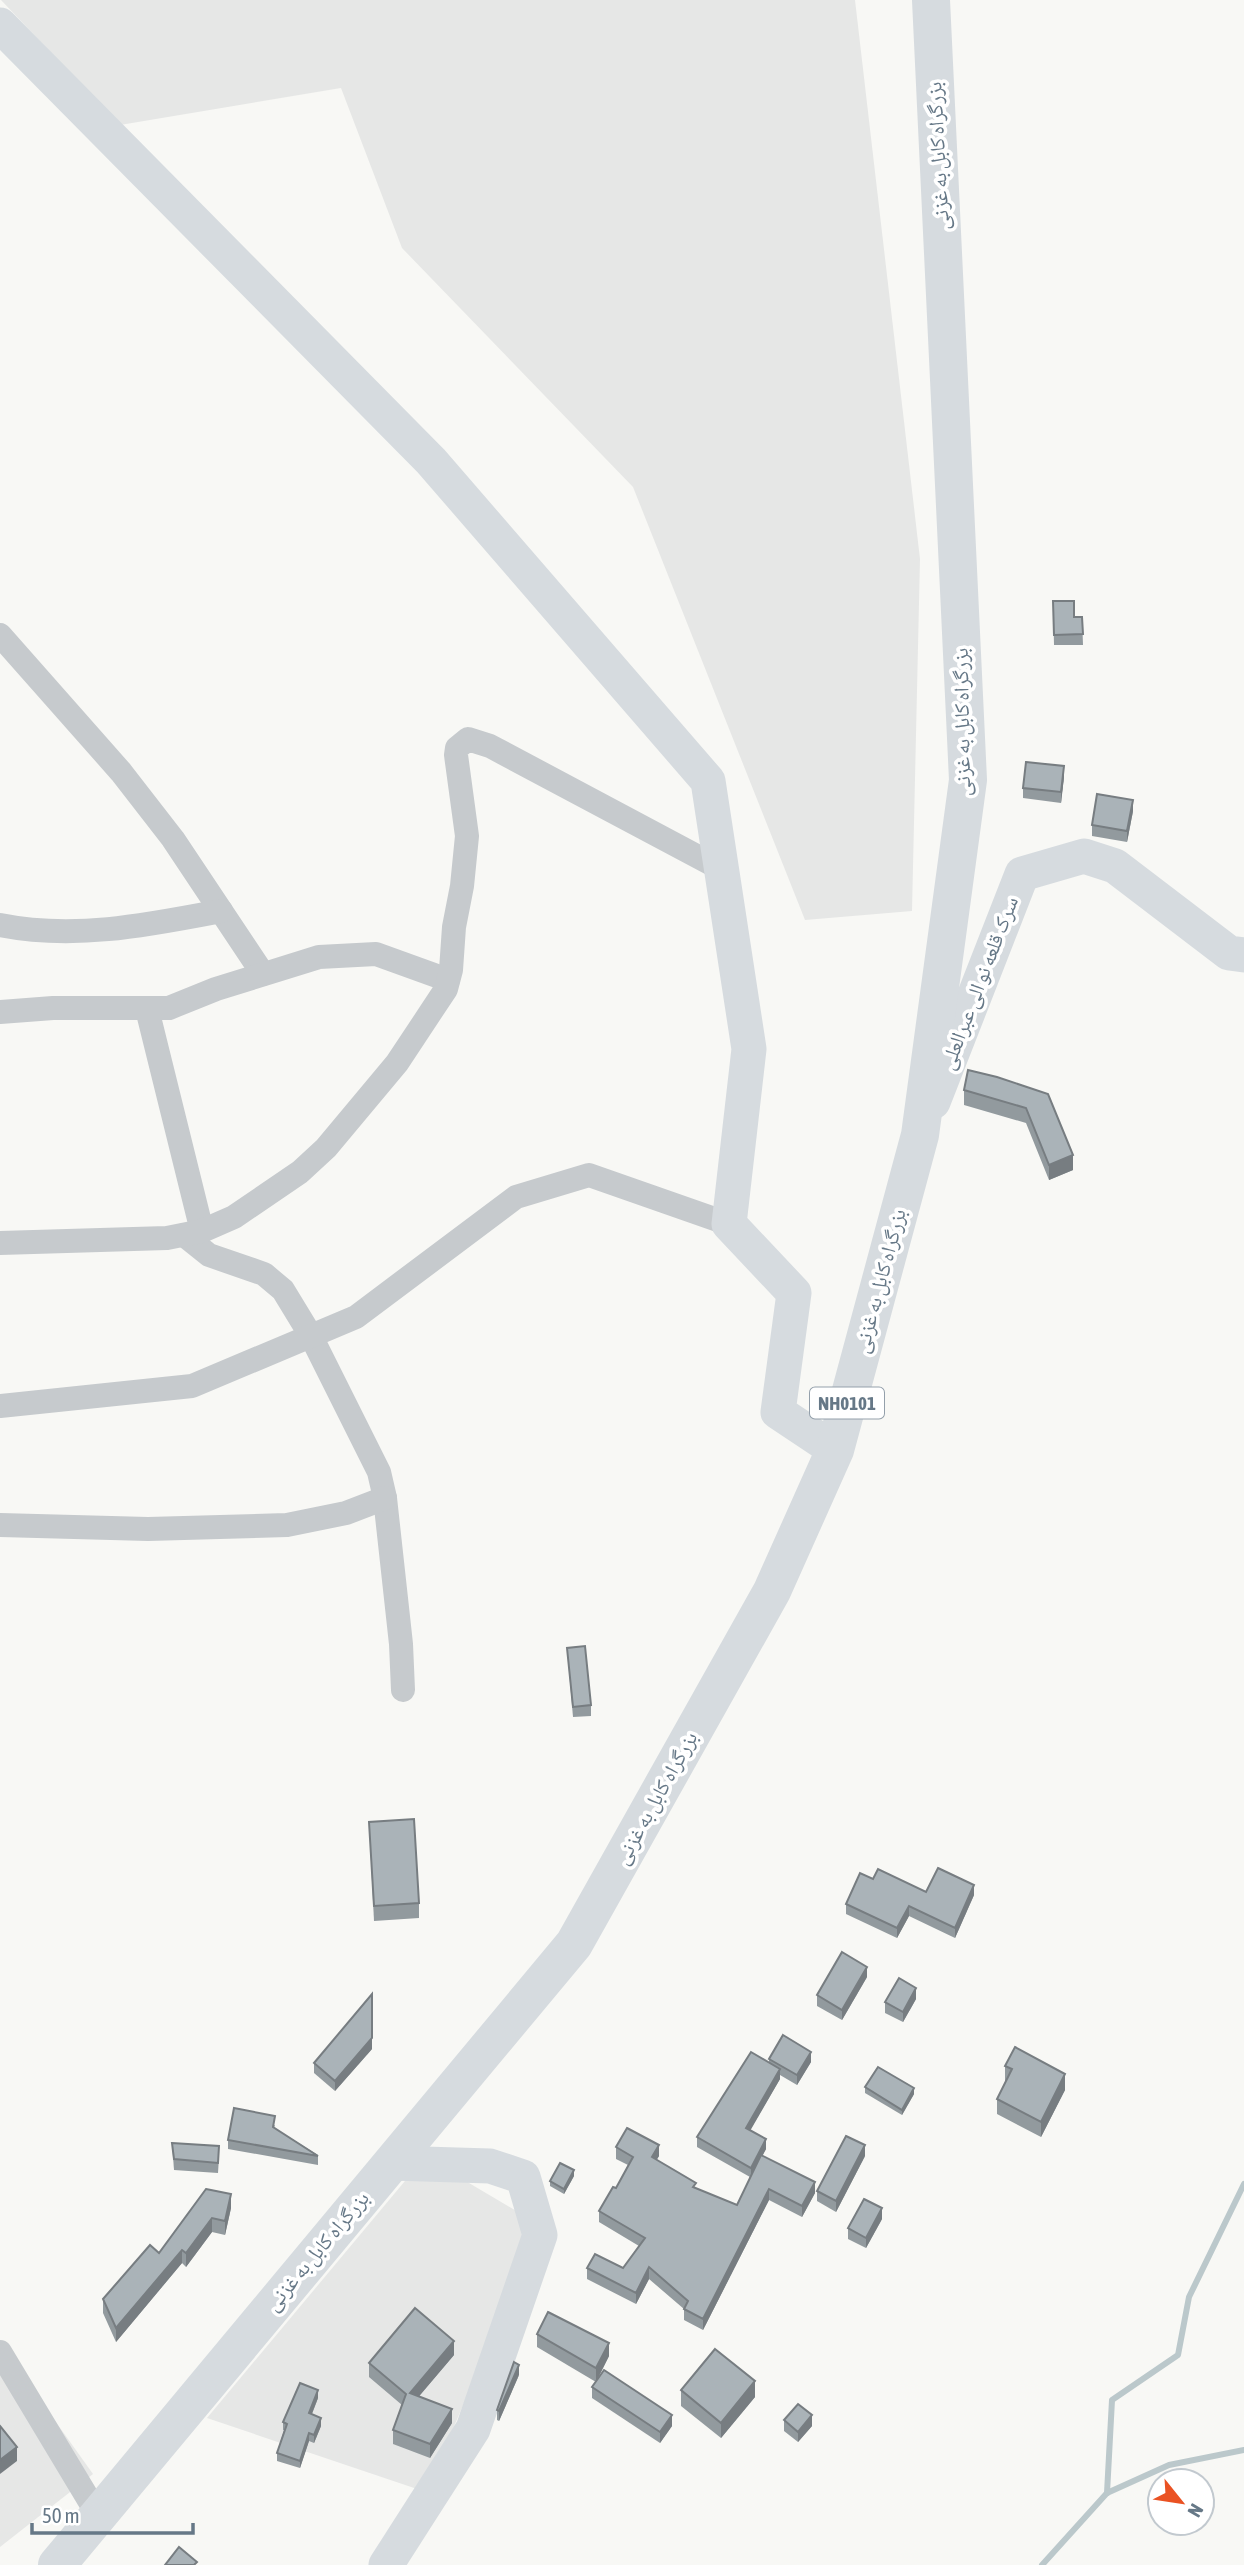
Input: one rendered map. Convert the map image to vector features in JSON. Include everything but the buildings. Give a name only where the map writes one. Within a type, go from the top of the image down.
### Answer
[{"type":"highway","name":"بزرگراه کابل به غزنی","points":[[57,2565],[574,1944],[772,1591],[835,1450],[920,1135],[968,780],[931,0]]},
{"type":"street","points":[[0,26],[431,461],[708,781],[749,1049],[729,1224]]},
{"type":"street","points":[[0,635],[121,772],[173,839],[263,974]]},
{"type":"street","points":[[0,1243],[142,1239],[193,1233],[234,1217],[300,1172],[326,1148],[397,1063],[446,989],[467,836],[456,755],[457,748],[468,739],[490,746],[722,869]]},
{"type":"street","name":"سرک قلعه نو الی عبرالعلی","points":[[920,1135],[1022,874],[1084,856],[1115,866],[1229,953],[1244,955]]},
{"type":"street","points":[[0,925],[27,931],[85,932],[151,925],[221,911]]},
{"type":"street","points":[[0,1012],[52,1008],[169,1008],[216,989],[319,957],[376,954],[448,980]]},
{"type":"street","points":[[147,1009],[193,1233],[209,1255],[264,1274],[283,1290],[311,1336],[379,1472],[401,1644],[403,1690]]},
{"type":"street","points":[[0,1406],[192,1386],[356,1317],[516,1197],[589,1175],[729,1224],[794,1293],[778,1412],[835,1450]]},
{"type":"street","points":[[0,1525],[148,1529],[286,1524],[346,1513],[384,1499]]},
{"type":"street","points":[[386,2565],[473,2429],[540,2235],[523,2177],[490,2166],[391,2163]]},
{"type":"street","points":[[0,2352],[98,2515]]},
{"type":"shaded area","points":[[1,0],[855,0],[920,559],[912,911],[805,920],[633,487],[402,248],[341,88],[120,125]]},
{"type":"shaded area","points":[[425,2157],[540,2225],[426,2492],[207,2418]]},
{"type":"shaded area","points":[[0,2344],[93,2474],[0,2547]]},
{"type":"waterway","points":[[1107,2493],[1112,2400],[1178,2355],[1189,2297],[1244,2184]]},
{"type":"waterway","points":[[1042,2565],[1107,2493],[1169,2465],[1244,2450]]}]
